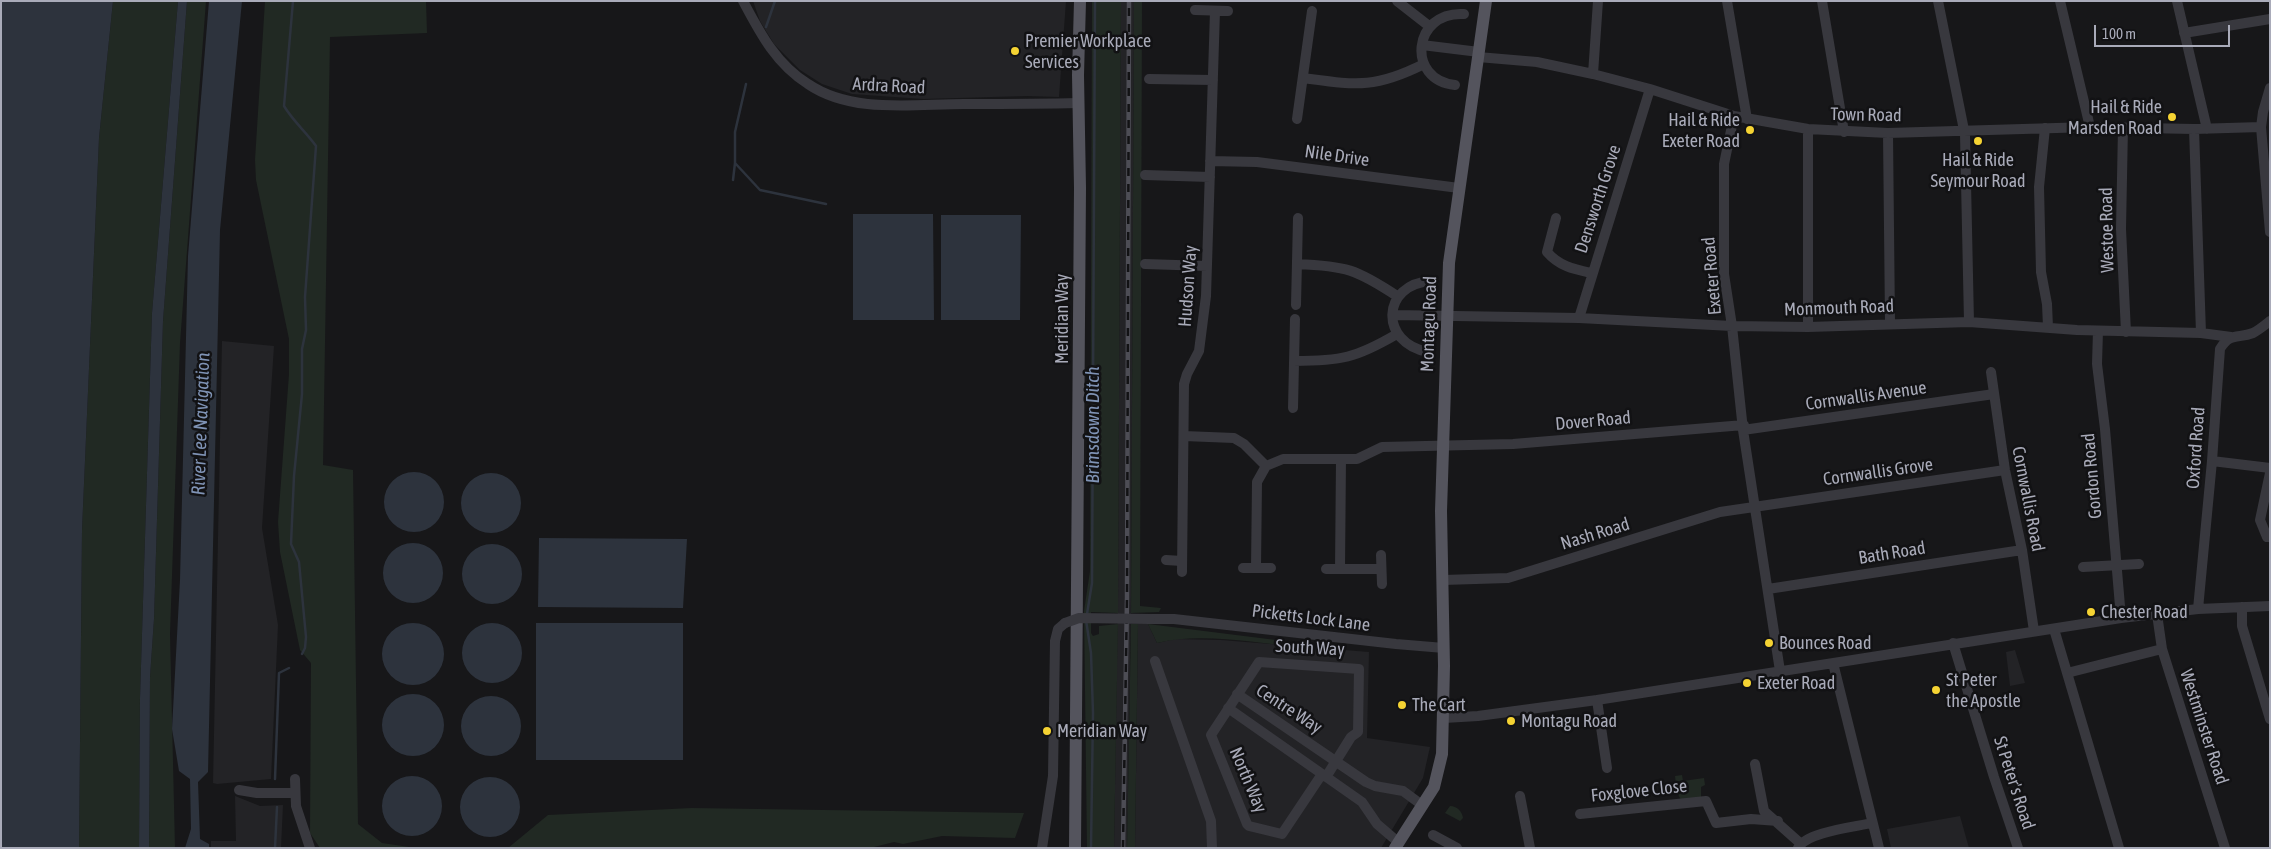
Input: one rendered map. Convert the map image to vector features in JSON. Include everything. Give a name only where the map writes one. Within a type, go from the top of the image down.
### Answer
[{"type":"main road","name":"Meridian Way","points":[[1075,848],[1080,1]]},
{"type":"main road","name":"Montagu Road","points":[[1397,845],[1434,787],[1440,767],[1444,718],[1441,512],[1449,263],[1486,1]]},
{"type":"street","name":"Ardra Road","points":[[743,1],[755,26],[771,50],[788,69],[808,85],[845,100],[864,104],[1078,103]]},
{"type":"street","points":[[1397,1],[1429,26]]},
{"type":"street","points":[[1593,74],[1598,1]]},
{"type":"street","points":[[1727,1],[1746,119]]},
{"type":"street","points":[[1822,1],[1844,132]]},
{"type":"street","points":[[1938,1],[1964,130],[1969,322]]},
{"type":"street","points":[[2060,1],[2090,127]]},
{"type":"street","points":[[2177,1],[2207,129]]},
{"type":"street","points":[[1195,10],[1228,11]]},
{"type":"street","name":"Hudson Way","points":[[1182,572],[1185,378],[1200,351],[1206,296],[1215,10]]},
{"type":"street","points":[[1297,119],[1312,11]]},
{"type":"street","points":[[1455,84],[1440,81],[1433,76],[1424,64],[1422,45],[1429,26],[1444,16],[1464,14]]},
{"type":"street","points":[[2184,33],[2270,19]]},
{"type":"street","name":"Town Road","points":[[1422,45],[1537,62],[1593,74],[1650,89],[1734,116],[1808,129],[1888,133],[2090,127],[2194,129],[2261,127]]},
{"type":"street","points":[[1303,78],[1367,84],[1388,80],[1424,64]]},
{"type":"street","points":[[1149,79],[1212,80]]},
{"type":"street","points":[[2270,88],[2261,127],[2270,232]]},
{"type":"street","name":"Densworth Grove","points":[[1579,318],[1591,273],[1650,89]]},
{"type":"street","name":"Exeter Road","points":[[1734,116],[1724,164],[1724,274],[1732,326],[1743,428],[1780,671]]},
{"type":"street","name":"Westoe Road","points":[[2123,127],[2121,229],[2126,332]]},
{"type":"street","points":[[2045,128],[2039,187],[2041,272],[2047,304],[2048,327]]},
{"type":"street","points":[[1808,129],[1808,326]]},
{"type":"street","points":[[2194,129],[2201,334]]},
{"type":"street","points":[[1888,133],[1890,323]]},
{"type":"street","name":"Nile Drive","points":[[1210,161],[1258,162],[1459,188]]},
{"type":"street","points":[[1146,175],[1210,177]]},
{"type":"street","points":[[1296,305],[1298,218]]},
{"type":"street","points":[[1556,218],[1547,252],[1555,261],[1570,268],[1591,273]]},
{"type":"street","points":[[1145,264],[1207,266]]},
{"type":"street","points":[[1297,264],[1346,268],[1367,276],[1397,296]]},
{"type":"street","points":[[1428,352],[1412,348],[1402,340],[1397,334],[1393,315],[1397,296],[1415,283],[1431,281]]},
{"type":"street","name":"Monmouth Road","points":[[1393,315],[1579,318],[1732,326],[1969,322],[2005,326],[2232,337]]},
{"type":"street","points":[[1292,408],[1295,319]]},
{"type":"street","points":[[2232,337],[2254,332],[2270,321]]},
{"type":"street","name":"Gordon Road","points":[[2098,331],[2096,364],[2105,430],[2121,618]]},
{"type":"street","points":[[1294,361],[1327,361],[1350,358],[1373,348],[1397,334]]},
{"type":"street","name":"Oxford Road","points":[[2198,609],[2220,349],[2225,340],[2232,337]]},
{"type":"street","name":"Cornwallis Road","points":[[1991,372],[2005,470],[2022,550],[2034,631]]},
{"type":"street","name":"Cornwallis Avenue","points":[[1743,428],[1994,394]]},
{"type":"street","name":"Dover Road","points":[[1266,466],[1283,459],[1357,459],[1382,447],[1513,444],[1743,428]]},
{"type":"street","points":[[1184,436],[1234,438],[1244,444],[1266,466],[1257,482],[1256,568]]},
{"type":"street","points":[[1340,459],[1340,569]]},
{"type":"street","points":[[2212,460],[2270,468]]},
{"type":"street","name":"Cornwallis Grove","points":[[1756,506],[2005,470]]},
{"type":"street","points":[[2270,473],[2260,520],[2266,537],[2270,537]]},
{"type":"street","name":"Nash Road","points":[[1443,580],[1508,578],[1720,512],[1756,506]]},
{"type":"street","name":"Bath Road","points":[[1768,589],[2022,550]]},
{"type":"street","points":[[1381,555],[1382,584]]},
{"type":"street","points":[[1166,560],[1182,561]]},
{"type":"street","points":[[2084,567],[2139,564]]},
{"type":"street","points":[[1243,568],[1270,568]]},
{"type":"street","points":[[1326,568],[1381,569]]},
{"type":"street","points":[[1444,718],[1478,716],[1597,700],[2121,618],[2198,609],[2270,606]]},
{"type":"street","points":[[2242,607],[2242,626],[2270,718]]},
{"type":"street","name":"Westminster Road","points":[[2157,614],[2162,649],[2225,848]]},
{"type":"street","name":"Picketts Lock Lane","points":[[1042,848],[1053,776],[1055,641],[1058,629],[1065,623],[1079,618],[1161,618],[1444,648]]},
{"type":"street","points":[[2054,629],[2119,848]]},
{"type":"street","name":"St Peter's Road","points":[[1953,643],[2018,848]]},
{"type":"street","points":[[2066,673],[2162,649]]},
{"type":"street","points":[[1155,661],[1211,821],[1212,848]]},
{"type":"street","name":"South Way","points":[[1237,694],[1259,662],[1359,669],[1360,727],[1356,735],[1351,737],[1337,760]]},
{"type":"street","points":[[1833,663],[1879,848]]},
{"type":"street","name":"Centre Way","points":[[1397,845],[1377,824],[1362,802],[1228,708],[1237,694],[1337,760],[1366,782],[1375,786],[1403,791],[1422,805]]},
{"type":"street","points":[[1597,700],[1607,768]]},
{"type":"street","name":"North Way","points":[[1228,708],[1211,735],[1249,826],[1282,834],[1324,775]]},
{"type":"street","points":[[1324,775],[1337,760]]},
{"type":"street","points":[[1755,764],[1764,811],[1778,821],[1799,846],[1812,836],[1872,823]]},
{"type":"street","points":[[295,779],[295,793],[301,826],[310,848]]},
{"type":"street","points":[[239,790],[257,793],[295,793]]},
{"type":"street","points":[[1520,796],[1530,848]]},
{"type":"street","name":"Foxglove Close","points":[[1580,814],[1706,801],[1716,823],[1751,819],[1778,821]]},
{"type":"street","points":[[1433,835],[1444,845],[1457,848]]},
{"type":"shaded area","points":[[113,1],[178,1],[152,313],[140,698],[139,848],[79,848],[82,530],[99,138]]},
{"type":"shaded area","points":[[187,1],[206,1],[180,343],[170,634],[175,848],[149,848],[150,677],[154,619],[163,321]]},
{"type":"shaded area","points":[[265,1],[426,1],[427,33],[330,37],[323,465],[353,470],[358,824],[382,843],[416,848],[320,848],[310,833],[311,663],[300,650],[280,552],[278,522],[289,374],[289,339],[256,180],[255,160]]},
{"type":"shaded area","points":[[753,1],[1066,1],[1059,97],[923,99],[852,94],[822,84],[800,70],[774,44],[760,21]]},
{"type":"shaded area","points":[[1092,1],[1121,1],[1118,613],[1091,612],[1091,633],[1093,636],[1099,634],[1099,626],[1118,624],[1114,848],[1087,848],[1084,611],[1090,571]]},
{"type":"shaded area","points":[[1121,1],[1134,1],[1131,598],[1127,848],[1114,848],[1118,598]]},
{"type":"shaded area","points":[[1134,1],[1142,1],[1140,606],[1161,608],[1159,612],[1131,613]]},
{"type":"shaded area","points":[[222,341],[274,346],[262,528],[278,625],[271,779],[217,784],[213,783]]},
{"type":"shaded area","points":[[1131,624],[1138,624],[1135,848],[1127,848]]},
{"type":"shaded area","points":[[1138,624],[1148,624],[1157,643],[1175,639],[1221,640],[1369,652],[1367,738],[1430,747],[1423,778],[1381,848],[1135,848]]},
{"type":"shaded area","points":[[1148,624],[1300,643],[1299,647],[1246,641],[1192,638],[1157,643]]},
{"type":"shaded area","points":[[2015,650],[2025,683],[2010,686],[2006,652]]},
{"type":"shaded area","points":[[1682,775],[1683,781],[1704,778],[1705,785],[1701,787],[1701,797],[1682,802],[1677,792],[1675,776]]},
{"type":"shaded area","points":[[235,796],[260,806],[283,805],[281,848],[211,848],[211,841],[236,841]]},
{"type":"shaded area","points":[[1450,806],[1460,811],[1463,818],[1460,821],[1445,813]]},
{"type":"shaded area","points":[[692,808],[1024,813],[1015,838],[942,836],[903,844],[894,842],[870,848],[508,848],[548,815]]},
{"type":"shaded area","points":[[1960,816],[1969,848],[1891,848],[1887,829]]},
{"type":"water","points":[[1,1],[113,1],[99,138],[82,530],[79,848],[1,848]]},
{"type":"water","points":[[178,1],[187,1],[163,321],[154,619],[150,677],[149,848],[139,848],[140,698],[152,313]]},
{"type":"water","name":"River Lee Navigation","points":[[209,1],[242,1],[220,230],[208,772],[198,782],[200,839],[209,844],[209,848],[185,848],[191,829],[190,779],[179,771],[172,729],[180,580],[188,256]]},
{"type":"water","points":[[853,214],[933,214],[934,320],[853,320]]},
{"type":"water","points":[[941,215],[1021,215],[1020,320],[941,320]]},
{"type":"water","points":[[408,472],[420,472],[431,477],[439,485],[444,496],[442,514],[431,527],[420,532],[408,532],[397,527],[389,519],[384,508],[384,496],[389,485],[397,477]]},
{"type":"water","points":[[485,473],[497,473],[508,478],[516,486],[521,497],[519,515],[508,528],[497,533],[485,533],[474,528],[466,520],[461,509],[461,497],[466,486],[474,478]]},
{"type":"water","points":[[539,538],[687,539],[683,608],[538,607]]},
{"type":"water","points":[[413,543],[430,548],[438,556],[443,573],[438,590],[430,598],[413,603],[396,598],[388,590],[383,573],[388,556],[396,548]]},
{"type":"water","points":[[486,544],[498,544],[509,549],[517,557],[522,568],[520,586],[509,599],[498,604],[486,604],[475,599],[467,591],[462,580],[462,568],[467,557],[475,549]]},
{"type":"water","points":[[413,623],[425,626],[435,632],[441,642],[444,654],[441,666],[435,676],[425,682],[413,685],[401,682],[391,676],[385,666],[382,654],[385,642],[391,632],[401,626]]},
{"type":"water","points":[[486,623],[498,623],[514,631],[520,641],[522,653],[520,665],[514,675],[498,683],[486,683],[470,675],[462,659],[462,647],[470,631]]},
{"type":"water","points":[[536,623],[683,623],[683,760],[536,760]]},
{"type":"water","points":[[413,694],[425,697],[435,703],[441,713],[444,725],[441,737],[435,747],[425,753],[413,756],[401,753],[391,747],[385,737],[382,725],[385,713],[391,703],[401,697]]},
{"type":"water","points":[[485,696],[497,696],[508,701],[516,709],[521,720],[519,738],[508,751],[497,756],[485,756],[474,751],[466,743],[461,732],[461,720],[466,709],[474,701]]},
{"type":"water","points":[[406,776],[418,776],[429,781],[437,789],[442,800],[440,818],[429,831],[418,836],[406,836],[395,831],[387,823],[382,812],[382,800],[387,789],[395,781]]},
{"type":"water","points":[[484,777],[496,777],[512,785],[518,795],[520,807],[518,819],[512,829],[496,837],[484,837],[468,829],[460,813],[460,801],[468,785]]},
{"type":"waterway","points":[[293,1],[284,106],[316,146],[305,297],[306,330],[302,349],[302,394],[294,476],[291,544],[299,562],[306,637],[305,648],[302,654]]},
{"type":"waterway","points":[[766,27],[775,1]]},
{"type":"waterway","name":"Brimsdown Ditch","points":[[1087,614],[1092,583],[1095,1]]},
{"type":"waterway","points":[[746,84],[735,132],[735,163],[760,190],[826,204]]},
{"type":"waterway","points":[[733,180],[735,163]]},
{"type":"waterway","name":"Brimsdown Ditch","points":[[1086,620],[1091,653],[1093,713],[1091,848]]},
{"type":"waterway","points":[[275,779],[279,673],[289,668]]},
{"type":"waterway","points":[[275,848],[277,807]]},
{"type":"railway","points":[[1123,848],[1127,598],[1129,1]]},
{"type":"place","name":"Premier Workplace Services","points":[[1015,51]]},
{"type":"place","name":"Hail & Ride Marsden Road","points":[[2172,117]]},
{"type":"place","name":"Hail & Ride Exeter Road","points":[[1750,130]]},
{"type":"place","name":"Hail & Ride Seymour Road","points":[[1978,141]]},
{"type":"place","name":"Chester Road","points":[[2091,612]]},
{"type":"place","name":"Bounces Road","points":[[1769,643]]},
{"type":"place","name":"Exeter Road","points":[[1747,683]]},
{"type":"place","name":"St Peter the Apostle","points":[[1936,690]]},
{"type":"place","name":"The Cart","points":[[1402,705]]},
{"type":"place","name":"Montagu Road","points":[[1511,721]]},
{"type":"place","name":"Meridian Way","points":[[1047,731]]}]
